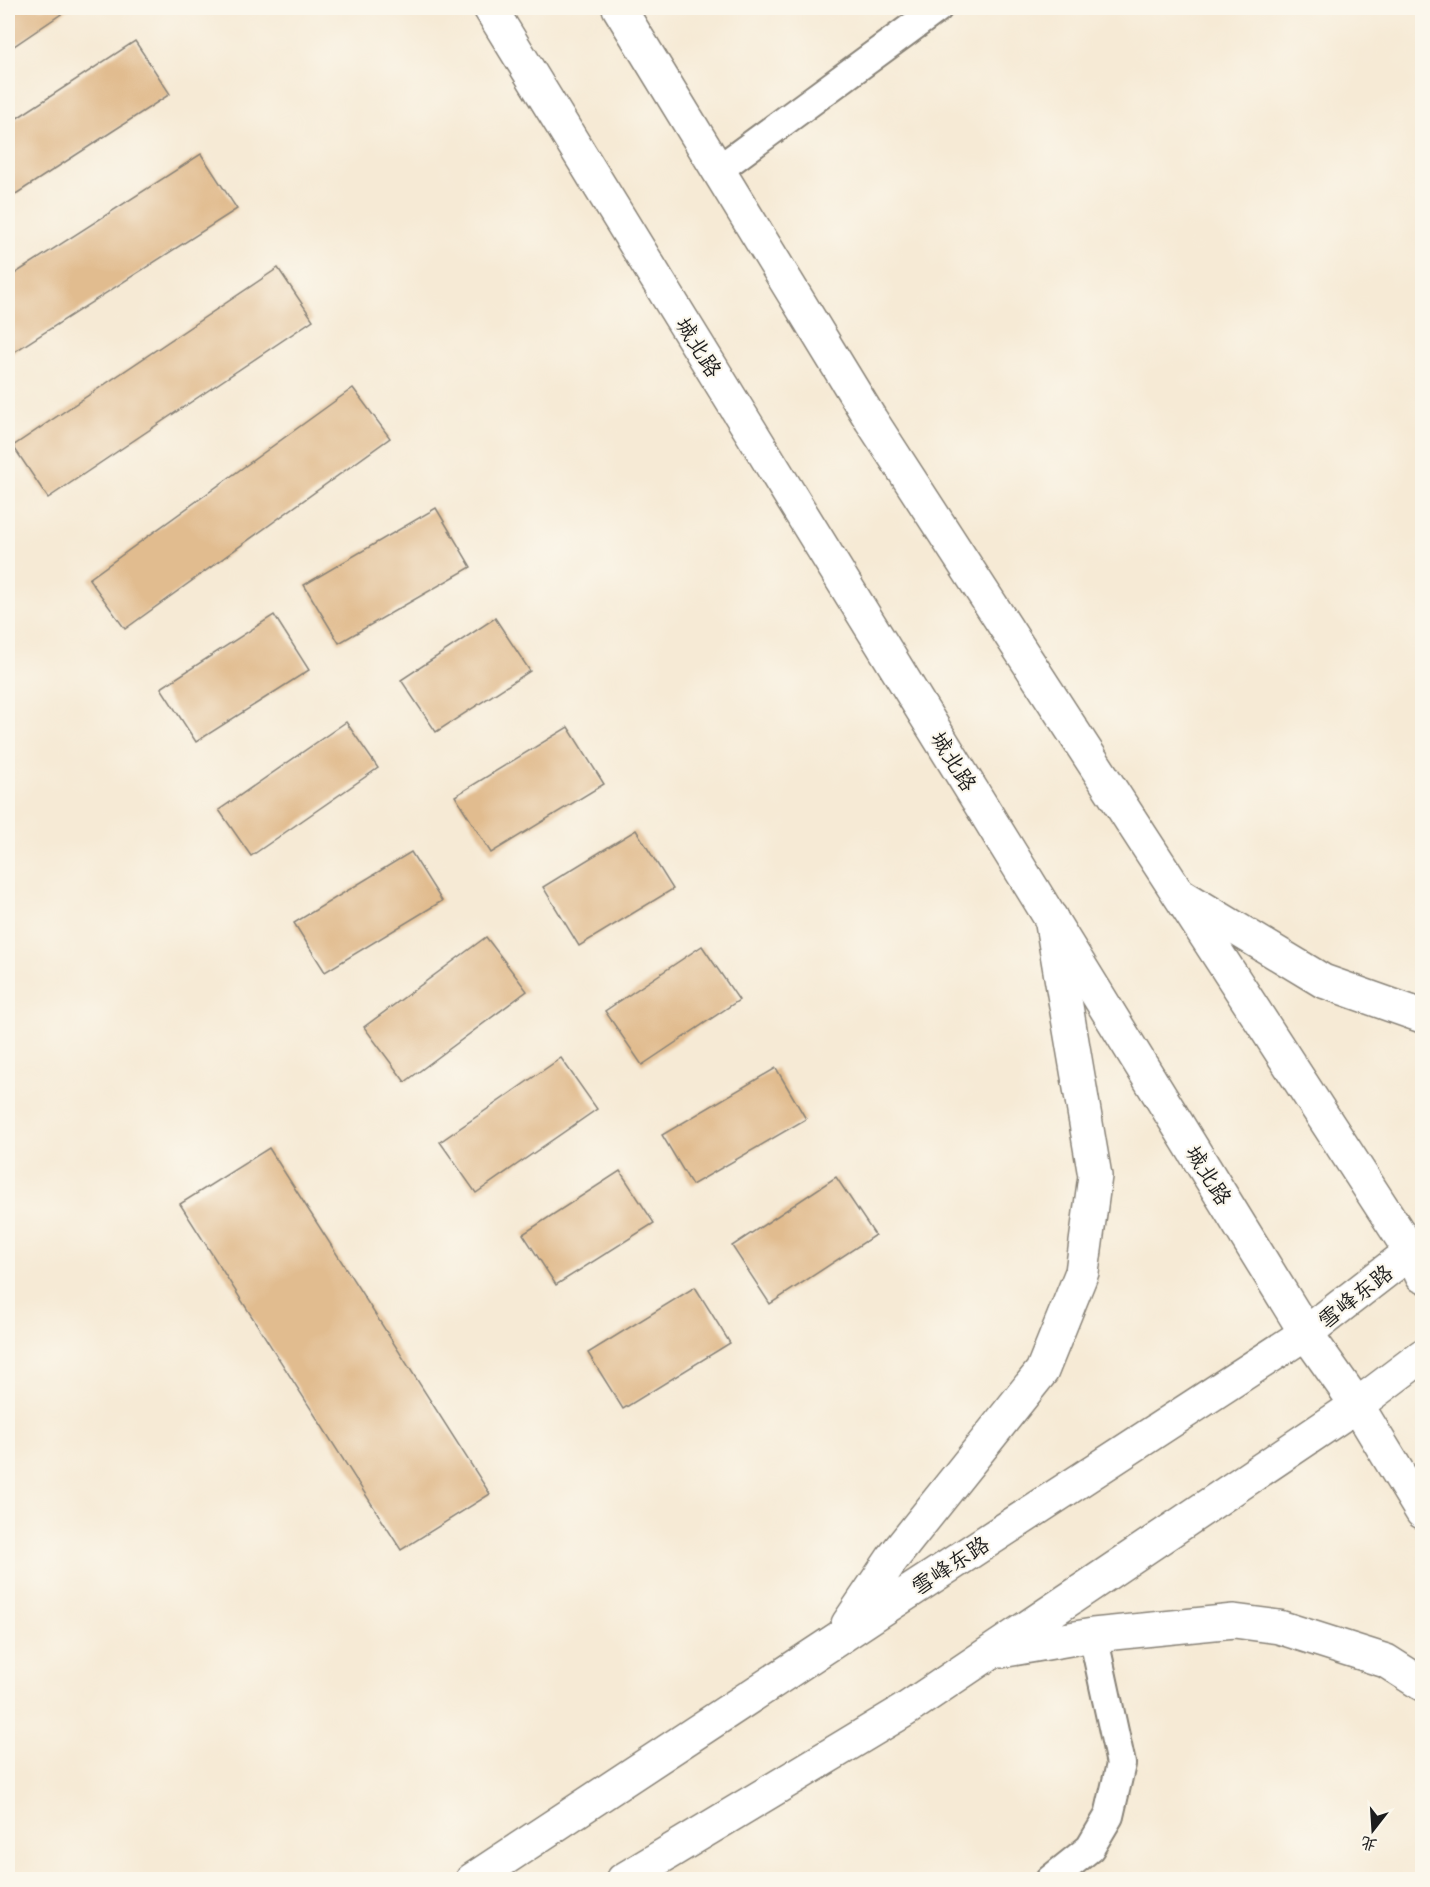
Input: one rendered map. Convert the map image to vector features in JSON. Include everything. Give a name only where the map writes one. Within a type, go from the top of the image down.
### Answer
[{"type":"main road","name":"城北路","points":[[490,8],[1306,1334],[1358,1405],[1422,1512]]},
{"type":"main road","points":[[619,8],[871,420],[1179,894],[1419,1257]]},
{"type":"main road","points":[[1179,894],[1323,981],[1422,1016]]},
{"type":"main road","points":[[839,1638],[892,1559],[1042,1371],[1082,1272],[1095,1176],[1051,918]]},
{"type":"main road","name":"雪峰东路","points":[[472,1880],[1306,1334],[1419,1257]]},
{"type":"main road","points":[[623,1880],[905,1710],[1358,1405],[1422,1356]]},
{"type":"main road","points":[[990,1653],[1093,1635],[1234,1621],[1278,1627],[1386,1661],[1422,1684]]},
{"type":"street","points":[[718,170],[938,8]]},
{"type":"street","points":[[1050,1880],[1090,1848],[1109,1816],[1121,1764],[1093,1635]]},
{"type":"building","points":[[8,8],[70,8],[8,50]]},
{"type":"building","points":[[135,41],[170,94],[8,199],[8,124]]},
{"type":"building","points":[[201,154],[237,209],[8,356],[8,278]]},
{"type":"building","points":[[278,268],[313,320],[48,498],[13,446]]},
{"type":"building","points":[[353,388],[390,438],[125,629],[89,579]]},
{"type":"building","points":[[436,508],[471,567],[339,643],[304,585]]},
{"type":"building","points":[[274,615],[309,670],[196,742],[161,688]]},
{"type":"building","points":[[495,618],[530,671],[436,732],[401,680]]},
{"type":"building","points":[[346,722],[378,768],[251,856],[219,810]]},
{"type":"building","points":[[568,727],[604,784],[491,853],[455,796]]},
{"type":"building","points":[[636,830],[673,889],[579,946],[543,887]]},
{"type":"building","points":[[411,852],[442,901],[325,972],[294,923]]},
{"type":"building","points":[[486,937],[527,991],[405,1082],[364,1027]]},
{"type":"building","points":[[702,946],[739,1000],[642,1065],[605,1011]]},
{"type":"building","points":[[561,1058],[597,1109],[476,1193],[440,1142]]},
{"type":"building","points":[[776,1068],[806,1119],[692,1185],[662,1135]]},
{"type":"building","points":[[269,1148],[490,1494],[401,1550],[180,1204]]},
{"type":"building","points":[[620,1171],[654,1223],[556,1285],[523,1234]]},
{"type":"building","points":[[836,1177],[875,1235],[770,1304],[732,1246]]},
{"type":"building","points":[[695,1287],[730,1343],[623,1409],[588,1353]]}]
